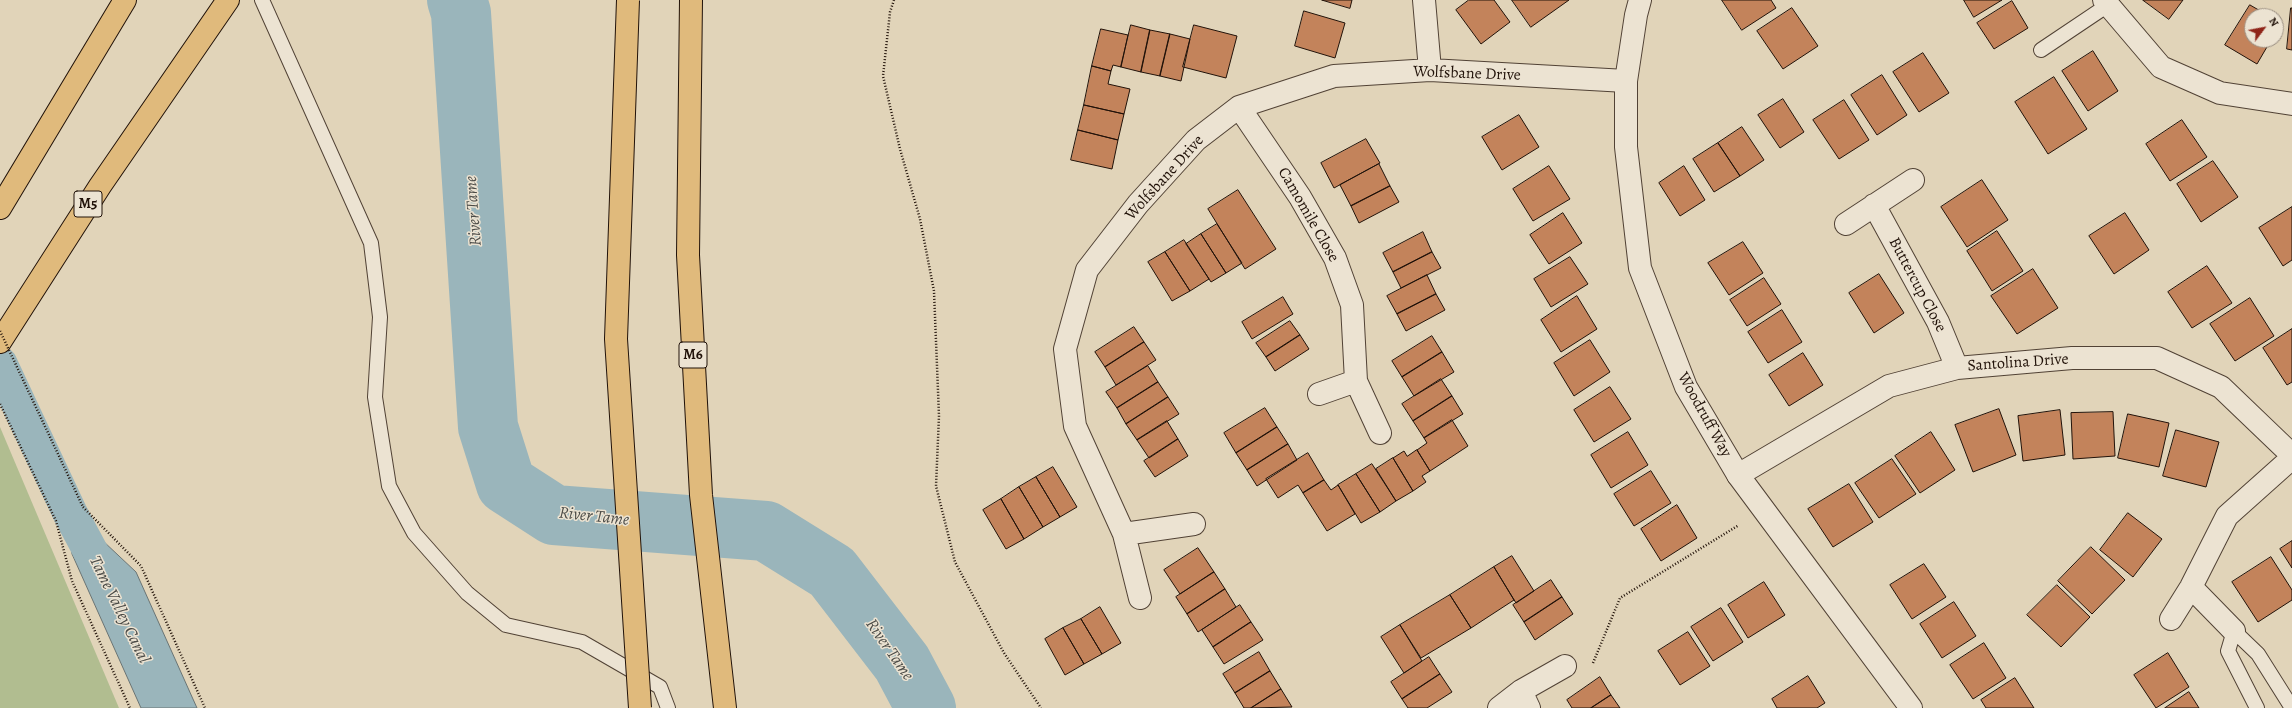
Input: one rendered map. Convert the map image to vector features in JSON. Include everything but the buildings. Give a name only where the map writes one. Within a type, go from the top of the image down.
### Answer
[{"type":"highway","points":[[0,208],[125,0]]},
{"type":"highway","name":"M5","points":[[0,342],[100,186],[228,0]]},
{"type":"highway","points":[[628,0],[616,339],[640,708]]},
{"type":"highway","name":"M6","points":[[691,0],[688,255],[701,495],[725,708]]},
{"type":"street","points":[[1424,0],[1430,70]]},
{"type":"street","name":"Woodruff Way","points":[[1640,0],[1636,15],[1626,81],[1626,146],[1640,268],[1686,387],[1738,475],[1765,508],[1911,708]]},
{"type":"street","points":[[2106,2],[2161,67],[2220,94],[2292,104]]},
{"type":"street","name":"Wolfsbane Drive","points":[[1140,598],[1124,534],[1075,426],[1065,349],[1087,270],[1138,204],[1196,140],[1239,107],[1334,76],[1430,70],[1626,81]]},
{"type":"street","name":"Camomile Close","points":[[1239,107],[1300,197],[1335,258],[1352,305],[1356,381],[1380,433]]},
{"type":"street","points":[[1846,224],[1913,180]]},
{"type":"street","name":"Buttercup Close","points":[[1874,205],[1938,322],[1957,368]]},
{"type":"street","name":"Santolina Drive","points":[[1738,475],[1888,386],[1957,368],[2072,358],[2157,358],[2221,387],[2292,457]]},
{"type":"street","points":[[1319,394],[1356,381]]},
{"type":"street","points":[[2171,619],[2191,587],[2227,516],[2292,457]]},
{"type":"street","points":[[1124,534],[1194,524]]},
{"type":"street","points":[[2191,587],[2234,631]]},
{"type":"street","points":[[1499,708],[1525,700],[1565,666]]},
{"type":"lane","points":[[262,0],[371,243],[380,317],[375,397],[389,486],[414,533],[467,593],[506,625],[582,642],[660,687],[668,708]]},
{"type":"lane","points":[[2041,50],[2106,2]]},
{"type":"lane","points":[[2257,708],[2228,651],[2234,631],[2258,654],[2292,708]]},
{"type":"path","points":[[894,0],[890,12],[883,76],[900,149],[920,219],[934,291],[939,416],[936,486],[955,562],[1004,653],[1041,708]]},
{"type":"path","points":[[0,332],[83,508],[141,566],[205,708]]},
{"type":"path","points":[[0,404],[56,521],[72,581],[130,708]]},
{"type":"path","points":[[1589,666],[1595,662],[1620,598],[1765,508]]},
{"type":"green space","points":[[0,427],[119,708],[0,708]]},
{"type":"water","name":"Tame Valley Canal","points":[[70,513],[85,524],[136,572],[197,708],[141,708],[72,554]]},
{"type":"pier","points":[[68,511],[71,511],[93,529],[69,540]]},
{"type":"waterway","name":"River Tame","points":[[457,0],[461,13],[488,427],[506,484],[554,515],[766,531],[832,572],[902,663],[926,708]]},
{"type":"waterway","name":"Tame Valley Canal","points":[[0,364],[70,513],[92,554]]}]
